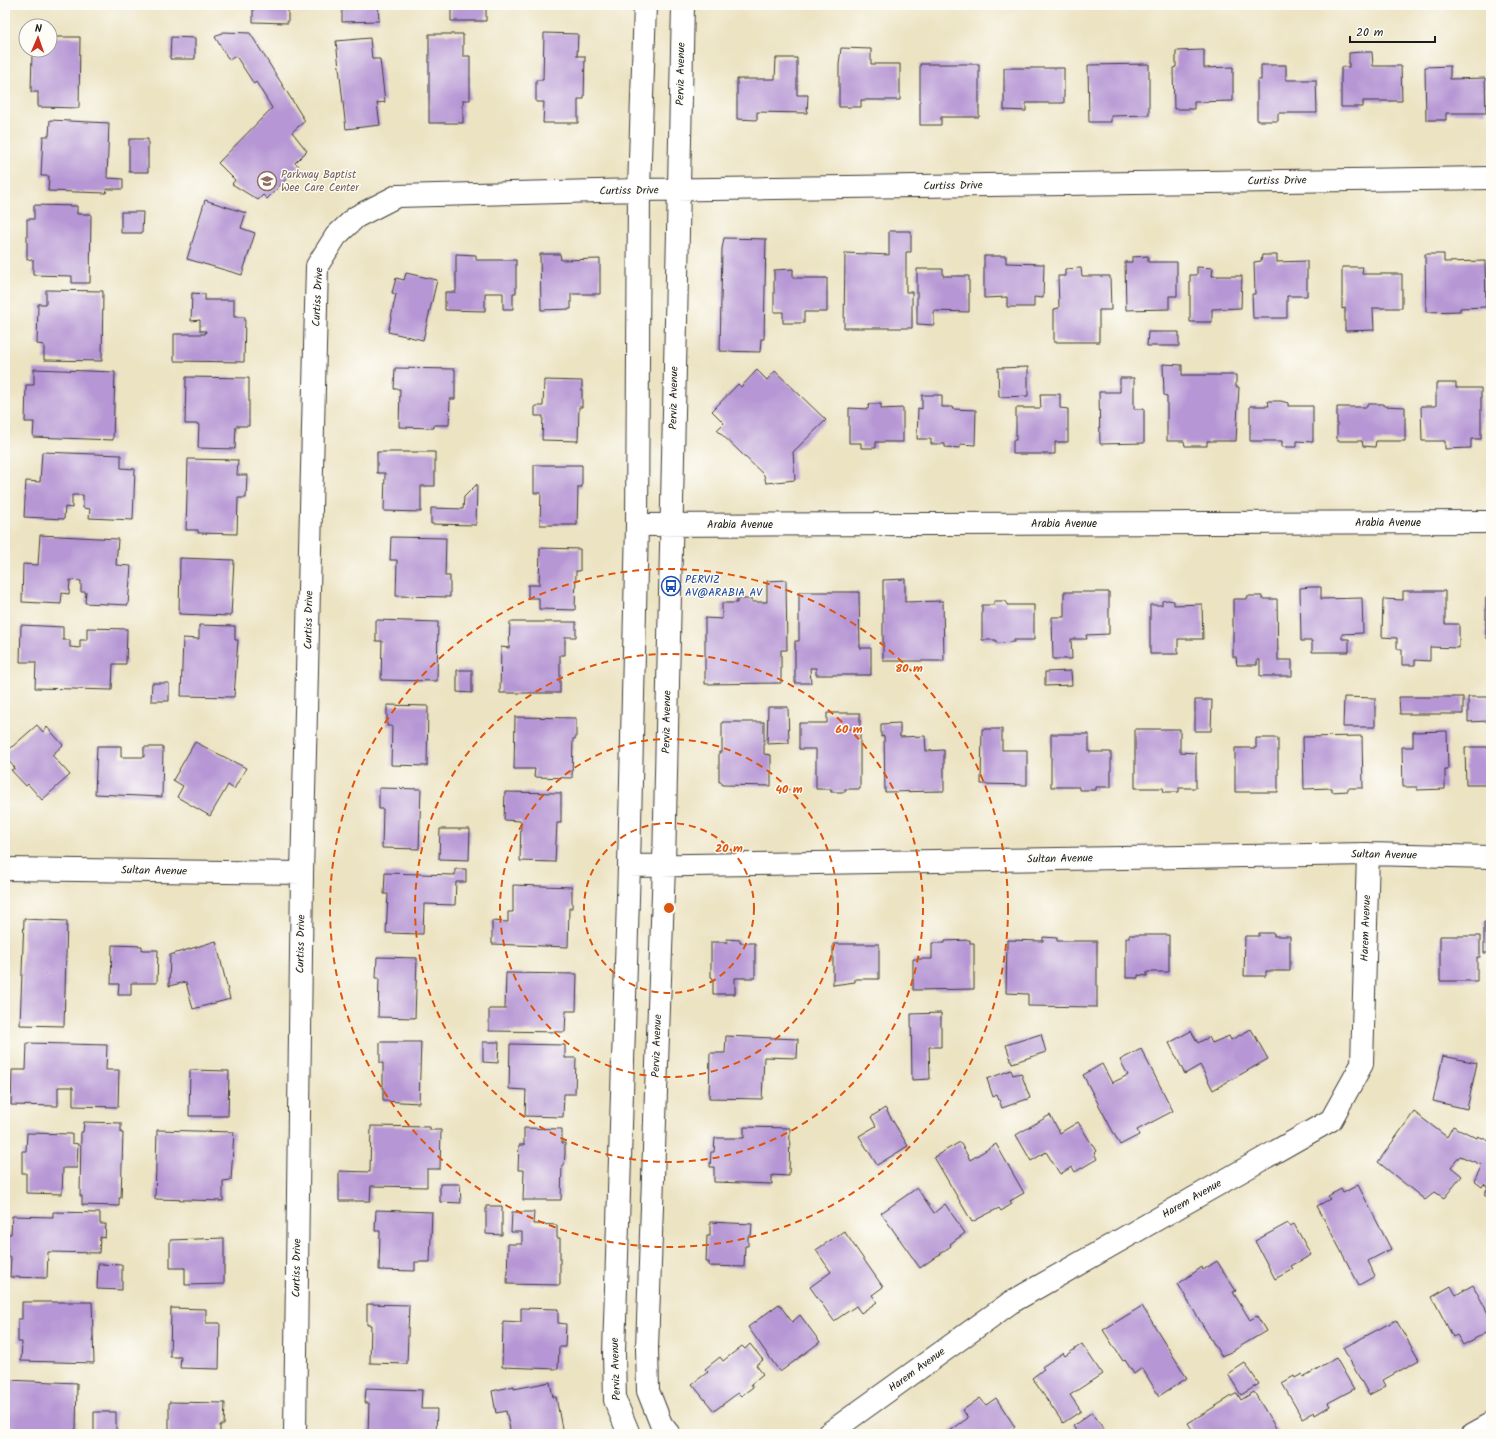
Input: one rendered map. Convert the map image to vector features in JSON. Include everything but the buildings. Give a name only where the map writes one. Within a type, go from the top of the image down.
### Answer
[{"type":"street","name":"Perviz Avenue","points":[[629,1434],[615,1400],[614,1354],[629,866],[637,526],[639,190],[645,5]]},
{"type":"street","name":"Perviz Avenue","points":[[669,1434],[661,1424],[648,1391],[647,1348],[664,865],[683,5]]},
{"type":"street","name":"Curtiss Drive","points":[[295,1434],[302,874],[317,266],[336,236],[356,216],[397,196],[639,190],[1491,178]]},
{"type":"street","name":"Arabia Avenue","points":[[637,526],[1491,522]]},
{"type":"street","name":"Sultan Avenue","points":[[629,866],[1368,854],[1491,857]]},
{"type":"street","name":"Harem Avenue","points":[[828,1434],[1010,1302],[1331,1120],[1362,1064],[1368,854]]},
{"type":"street","name":"Sultan Avenue","points":[[5,869],[302,874]]},
{"type":"street","points":[[1473,1434],[1491,1424]]},
{"type":"place","name":"Parkway Baptist Wee Care Center","points":[[267,181]]},
{"type":"place","name":"PERVIZ AV@ARABIA AV","points":[[671,586]]}]
